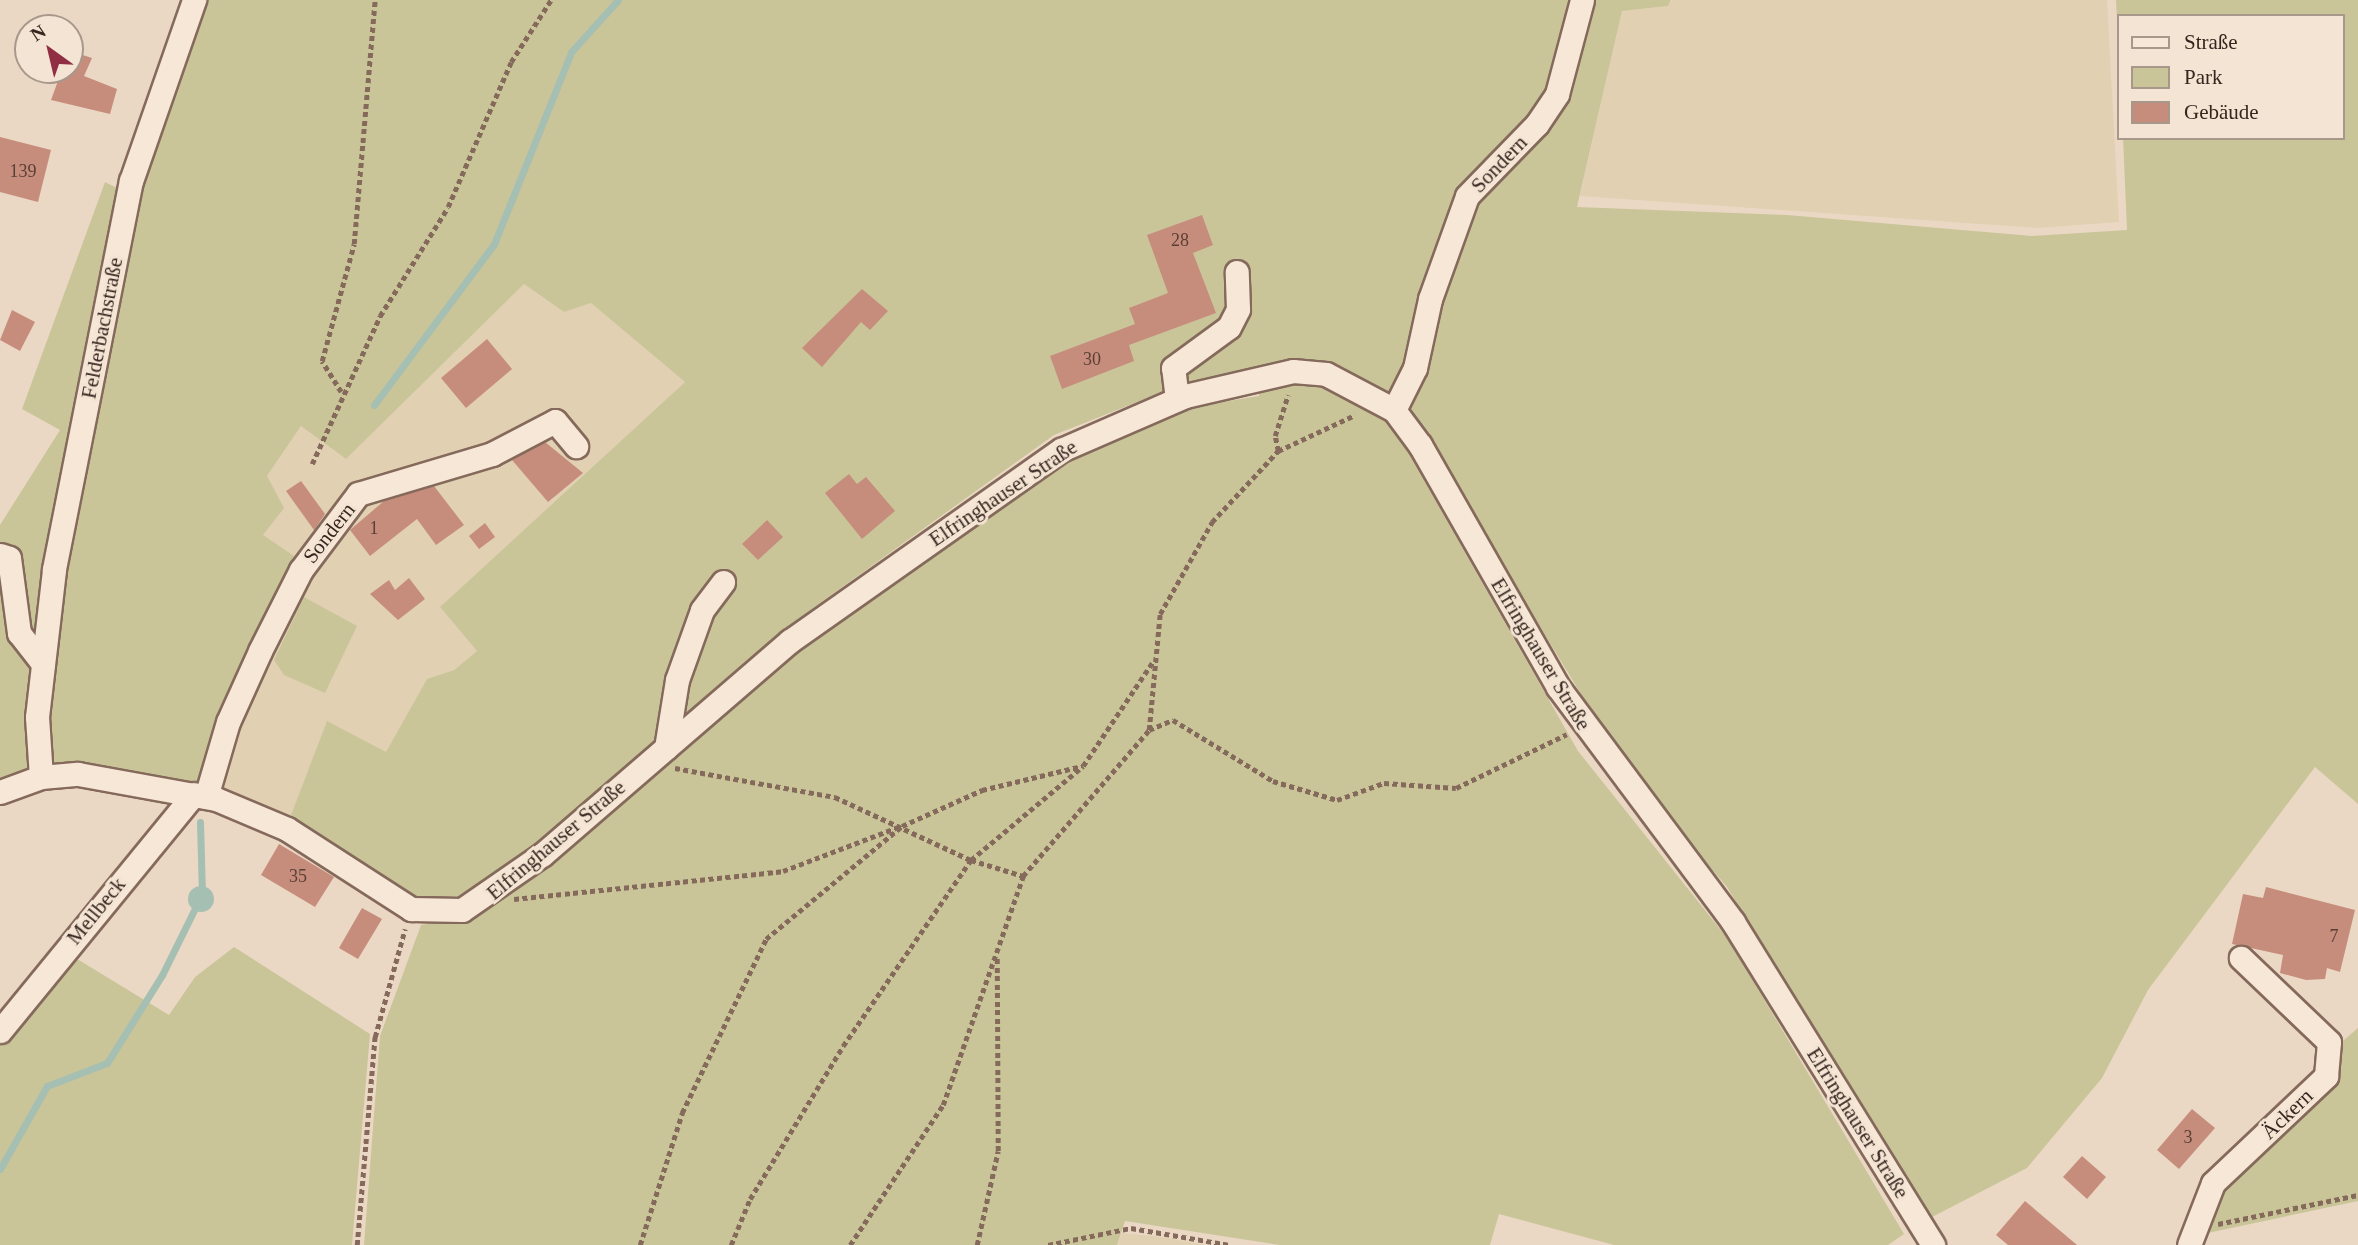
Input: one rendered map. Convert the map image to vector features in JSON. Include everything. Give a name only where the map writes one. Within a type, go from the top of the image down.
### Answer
[{"type":"street","name":"Felderbachstraße","points":[[41,776],[37,717],[54,569],[131,181],[194,0]]},
{"type":"street","name":"Sondern","points":[[1394,410],[1415,368],[1430,299],[1467,196],[1537,124],[1557,94],[1582,0]]},
{"type":"street","points":[[1177,399],[1173,368],[1229,327],[1238,309],[1237,272]]},
{"type":"street","name":"Elfringhauser Straße","points":[[205,797],[287,829],[411,909],[444,915],[493,895],[790,641],[1061,450],[1177,399],[1293,371],[1345,381],[1394,410],[1584,726],[1733,922],[1933,1245]]},
{"type":"street","name":"Sondern","points":[[205,797],[228,722],[277,616],[301,570],[358,494],[492,454],[555,421],[576,446]]},
{"type":"street","points":[[0,555],[9,558],[19,633],[43,664]]},
{"type":"street","points":[[657,755],[677,680],[702,610],[723,582]]},
{"type":"street","points":[[0,792],[41,776],[78,774],[205,797]]},
{"type":"street","name":"Mellbeck","points":[[0,1031],[205,797]]},
{"type":"street","name":"Äckern","points":[[2191,1237],[2213,1183],[2326,1076],[2329,1042],[2241,958]]},
{"type":"path","points":[[341,393],[322,361],[354,244],[375,0]]},
{"type":"path","points":[[312,464],[341,393],[448,207],[511,62],[551,0]]},
{"type":"path","points":[[1278,451],[1275,436],[1293,371]]},
{"type":"path","points":[[1149,730],[1160,614],[1212,522],[1278,451],[1333,421],[1394,410]]},
{"type":"path","points":[[732,1245],[750,1199],[844,1046],[971,860],[1083,766],[1154,660]]},
{"type":"path","points":[[850,1245],[943,1105],[1023,876],[1149,730],[1173,720],[1273,781],[1336,800],[1384,783],[1456,788],[1584,726]]},
{"type":"path","points":[[657,755],[835,797],[971,860],[1023,876]]},
{"type":"path","points":[[493,895],[527,901],[783,871],[902,826],[982,790],[1083,766]]},
{"type":"path","points":[[640,1245],[682,1113],[766,939],[902,826]]},
{"type":"path","points":[[357,1245],[375,1037],[411,909]]},
{"type":"path","points":[[977,1245],[998,1151],[997,954]]},
{"type":"path","points":[[2191,1237],[2358,1195]]},
{"type":"path","points":[[1048,1245],[1131,1228],[1230,1245]]},
{"type":"shaded area","points":[[1672,0],[2107,0],[2119,222],[2037,228],[1580,196],[1622,11],[1668,6]]},
{"type":"shaded area","points":[[524,284],[564,312],[591,303],[685,382],[440,607],[477,651],[454,670],[427,679],[386,753],[327,722],[291,815],[224,791],[267,476],[301,426],[346,459]]},
{"type":"shaded area","points":[[201,886],[210,890],[214,899],[210,908],[201,912],[192,908],[188,899],[192,890]]},
{"type":"shaded area","points":[[1122,1233],[1155,1236],[1207,1245],[1117,1245]]},
{"type":"green space","points":[[200,0],[1671,0],[1668,6],[1622,11],[1577,207],[1787,215],[2032,236],[2127,230],[2123,140],[2344,140],[2344,14],[2117,14],[2116,0],[2358,0],[2358,804],[2315,767],[2148,990],[2102,1078],[2027,1168],[1932,1217],[1727,887],[1626,768],[1464,502],[1389,419],[1578,751],[1728,939],[1904,1234],[1888,1245],[1614,1245],[1499,1214],[1490,1245],[1280,1245],[1125,1221],[1117,1245],[364,1245],[380,1036],[421,925],[474,915],[500,898],[795,648],[1068,456],[1198,406],[1259,396],[1262,371],[1185,383],[1054,435],[813,608],[491,883],[458,904],[439,906],[407,897],[291,815],[327,721],[386,752],[427,679],[454,670],[477,651],[440,607],[685,382],[591,303],[564,312],[524,284],[346,459],[301,426],[267,476],[284,508],[263,535],[300,560],[197,788],[44,764],[57,571],[137,180]]},
{"type":"green space","points":[[105,182],[121,190],[35,769],[0,784],[0,525],[60,430],[22,409]]},
{"type":"green space","points":[[304,597],[357,626],[325,693],[284,675],[274,660]]},
{"type":"green space","points":[[234,947],[370,1034],[352,1245],[0,1245],[0,1043],[69,954],[169,1015],[195,977]]},
{"type":"green space","points":[[2358,1028],[2358,1201],[2198,1235],[2221,1191],[2337,1046]]},
{"type":"building","points":[[84,55],[92,58],[84,76]]},
{"type":"building","points":[[84,76],[117,89],[110,114],[51,100],[57,84],[84,84]]},
{"type":"building","points":[[0,137],[51,150],[38,202],[0,192]]},
{"type":"building","points":[[1202,215],[1213,245],[1193,253],[1216,313],[1129,345],[1134,361],[1062,389],[1050,356],[1135,324],[1129,308],[1168,293],[1147,235]]},
{"type":"building","points":[[862,289],[888,311],[870,330],[861,322],[822,367],[802,348]]},
{"type":"building","points":[[12,310],[35,322],[20,351],[0,340]]},
{"type":"building","points":[[487,339],[512,369],[466,408],[441,378]]},
{"type":"building","points":[[545,442],[583,473],[548,502],[512,460]]},
{"type":"building","points":[[849,474],[857,484],[866,477],[895,511],[862,539],[825,493]]},
{"type":"building","points":[[301,481],[325,514],[314,530],[286,491]]},
{"type":"building","points":[[434,486],[464,525],[436,545],[417,519],[370,556],[350,530],[384,501]]},
{"type":"building","points":[[767,520],[783,537],[758,560],[742,544]]},
{"type":"building","points":[[485,523],[495,537],[479,549],[469,536]]},
{"type":"building","points":[[409,578],[425,599],[398,620],[370,594],[389,580],[395,590]]},
{"type":"building","points":[[279,844],[334,877],[315,907],[261,875]]},
{"type":"building","points":[[2266,887],[2355,910],[2340,972],[2327,968],[2325,979],[2306,980],[2280,973],[2283,955],[2232,944],[2243,894],[2263,898]]},
{"type":"building","points":[[362,908],[382,919],[358,959],[339,948]]},
{"type":"building","points":[[2192,1109],[2215,1128],[2179,1169],[2157,1150]]},
{"type":"building","points":[[2082,1156],[2106,1177],[2087,1199],[2063,1177]]},
{"type":"building","points":[[2025,1201],[2077,1245],[2008,1245],[1996,1235]]},
{"type":"waterway","points":[[374,405],[494,244],[571,52],[618,0]]},
{"type":"waterway","points":[[0,1169],[47,1086],[107,1063],[162,975],[202,894],[200,822]]}]
